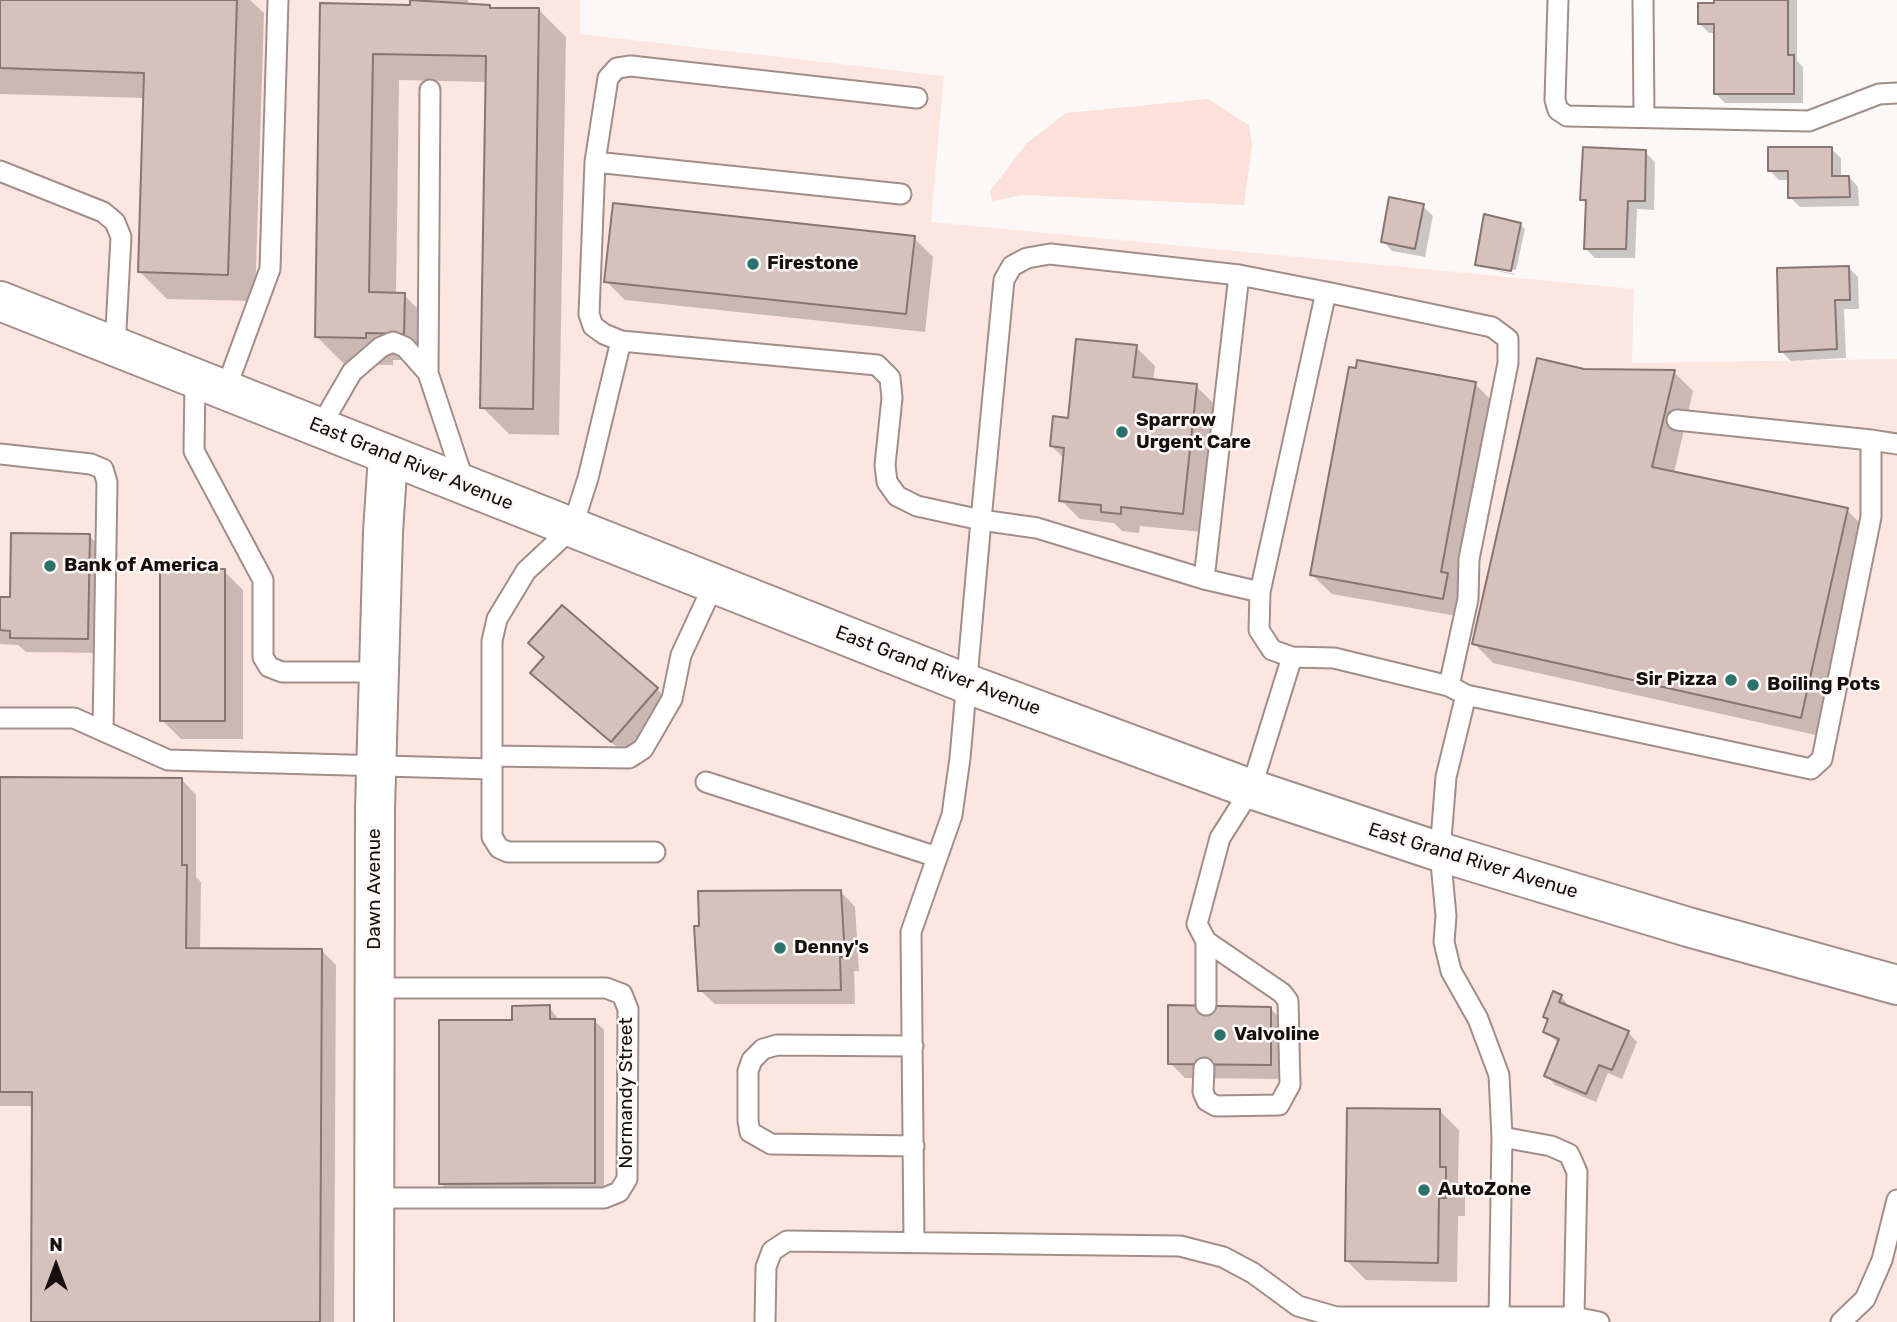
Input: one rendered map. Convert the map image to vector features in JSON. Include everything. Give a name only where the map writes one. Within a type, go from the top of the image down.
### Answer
[{"type":"main road","name":"East Grand River Avenue","points":[[0,301],[965,683],[1251,789],[1440,852],[1688,927],[1897,985]]},
{"type":"main road","name":"Dawn Avenue","points":[[374,1322],[379,672],[388,456]]},
{"type":"lane","points":[[278,0],[270,269],[210,385],[194,451],[263,580],[263,657],[269,667],[282,672],[379,672]]},
{"type":"lane","points":[[1558,0],[1555,100],[1558,110],[1567,116],[1809,121],[1880,94],[1897,93]]},
{"type":"lane","points":[[1643,0],[1644,116]]},
{"type":"lane","points":[[917,97],[631,66],[617,68],[608,78],[594,162],[589,314],[593,326],[621,341],[877,365],[890,378],[885,465],[887,482],[897,496],[917,506],[981,520],[1037,528],[1204,579],[1260,592]]},
{"type":"lane","points":[[430,90],[428,373],[465,486]]},
{"type":"lane","points":[[594,162],[901,194]]},
{"type":"lane","points":[[0,171],[103,212],[115,222],[121,237],[115,347]]},
{"type":"lane","points":[[914,1242],[911,932],[952,815],[960,758],[1003,280],[1012,266],[1027,258],[1050,254],[1239,275],[1492,327],[1508,340],[1508,363],[1469,559],[1468,599],[1446,777],[1440,852],[1446,916],[1444,942],[1451,971],[1478,1019],[1499,1075],[1502,1137],[1499,1317]]},
{"type":"lane","points":[[1204,579],[1239,275]]},
{"type":"lane","points":[[1326,292],[1260,592],[1259,630],[1272,650],[1292,657],[1334,658],[1458,690],[1811,769],[1822,759],[1871,517],[1871,440]]},
{"type":"lane","points":[[621,341],[588,478],[572,528],[526,571],[497,619],[492,641],[492,837],[499,848],[508,852],[655,852]]},
{"type":"lane","points":[[319,429],[352,372],[381,347],[393,342],[405,347],[428,373]]},
{"type":"lane","points":[[1677,420],[1897,444]]},
{"type":"lane","points":[[0,454],[91,464],[103,469],[107,482],[103,731]]},
{"type":"lane","points":[[0,718],[74,718],[168,760],[378,765],[629,758],[643,749],[673,699],[681,655],[714,584]]},
{"type":"lane","points":[[1204,1068],[1203,1092],[1207,1101],[1216,1106],[1279,1105],[1290,1085],[1288,1001],[1282,993],[1206,941],[1199,932],[1197,914],[1220,838],[1251,789],[1292,657]]},
{"type":"lane","points":[[706,782],[937,857]]},
{"type":"lane","points":[[1206,941],[1206,1005]]},
{"type":"lane","name":"Normandy Street","points":[[374,1198],[604,1198],[619,1192],[627,1179],[628,1009],[622,994],[606,988],[375,988]]},
{"type":"lane","points":[[913,1046],[777,1045],[763,1049],[752,1060],[748,1071],[748,1121],[750,1132],[771,1144],[914,1146]]},
{"type":"lane","points":[[1502,1137],[1551,1146],[1569,1154],[1577,1172],[1574,1317]]},
{"type":"lane","points":[[1841,1322],[1865,1299],[1882,1260],[1897,1199]]},
{"type":"lane","points":[[765,1322],[766,1267],[772,1251],[787,1241],[1180,1246],[1223,1257],[1253,1273],[1298,1306],[1336,1317],[1574,1317],[1599,1322]]},
{"type":"shaded area","points":[[0,0],[580,0],[580,34],[944,76],[931,222],[1634,289],[1632,363],[1897,359],[1897,1322],[0,1322]]},
{"type":"shaded area","points":[[1208,99],[1249,125],[1252,145],[1244,205],[1023,195],[992,201],[990,191],[1027,143],[1066,113]]},
{"type":"building","points":[[0,0],[237,0],[228,275],[138,272],[144,73],[0,68]]},
{"type":"building","points":[[410,0],[490,5],[490,8],[539,8],[533,409],[480,408],[486,56],[373,54],[369,292],[405,293],[404,334],[366,333],[366,338],[315,337],[320,3],[410,5]]},
{"type":"building","points":[[1714,0],[1788,0],[1788,55],[1794,55],[1794,94],[1714,94],[1714,24],[1698,24],[1698,3],[1714,3]]},
{"type":"building","points":[[1583,147],[1646,150],[1645,201],[1628,201],[1626,249],[1584,249],[1586,200],[1580,200]]},
{"type":"building","points":[[1768,147],[1832,147],[1832,176],[1849,176],[1850,197],[1788,198],[1788,171],[1768,171]]},
{"type":"building","points":[[1389,197],[1424,204],[1415,249],[1381,242]]},
{"type":"building","points":[[613,203],[915,236],[906,314],[604,282]]},
{"type":"building","points":[[1484,214],[1521,223],[1511,271],[1475,265]]},
{"type":"building","points":[[1849,266],[1850,300],[1835,300],[1837,349],[1779,352],[1777,268]]},
{"type":"building","name":"Sparrow Urgent Care","points":[[1076,339],[1137,345],[1133,377],[1197,384],[1183,514],[1121,507],[1121,514],[1101,512],[1101,505],[1059,501],[1064,448],[1050,446],[1053,416],[1068,418]]},
{"type":"building","points":[[1537,358],[1584,369],[1675,370],[1652,467],[1848,508],[1801,718],[1472,644]]},
{"type":"building","points":[[1357,360],[1476,382],[1441,572],[1448,573],[1443,599],[1310,575],[1349,367],[1356,368]]},
{"type":"building","name":"Bank of America","points":[[11,533],[90,534],[88,639],[10,638],[10,631],[0,630],[0,597],[10,597]]},
{"type":"building","points":[[160,569],[225,569],[225,721],[160,721]]},
{"type":"building","points":[[562,605],[658,688],[611,742],[530,673],[544,657],[528,643]]},
{"type":"building","points":[[0,777],[182,778],[182,865],[187,865],[186,948],[322,949],[320,1322],[31,1322],[32,1092],[0,1092]]},
{"type":"building","points":[[841,890],[845,957],[840,957],[841,990],[698,991],[694,926],[699,926],[698,891]]},
{"type":"building","points":[[1553,991],[1562,995],[1559,1002],[1629,1031],[1612,1070],[1599,1065],[1586,1094],[1544,1076],[1559,1039],[1543,1032],[1548,1019],[1543,1017]]},
{"type":"building","points":[[550,1005],[550,1019],[595,1019],[595,1183],[439,1184],[439,1020],[512,1020],[512,1006]]},
{"type":"building","name":"Valvoline","points":[[1168,1005],[1271,1007],[1271,1065],[1168,1064]]},
{"type":"building","points":[[1347,1108],[1440,1109],[1440,1167],[1446,1167],[1446,1198],[1439,1198],[1438,1263],[1345,1261]]},
{"type":"place","name":"Firestone","points":[[753,264]]},
{"type":"place","name":"Sparrow Urgent Care","points":[[1122,432]]},
{"type":"place","name":"Bank of America","points":[[50,566]]},
{"type":"place","name":"Sir Pizza","points":[[1731,680]]},
{"type":"place","name":"Boiling Pots","points":[[1753,685]]},
{"type":"place","name":"Denny's","points":[[780,948]]},
{"type":"place","name":"Valvoline","points":[[1220,1035]]},
{"type":"place","name":"AutoZone","points":[[1424,1190]]}]
